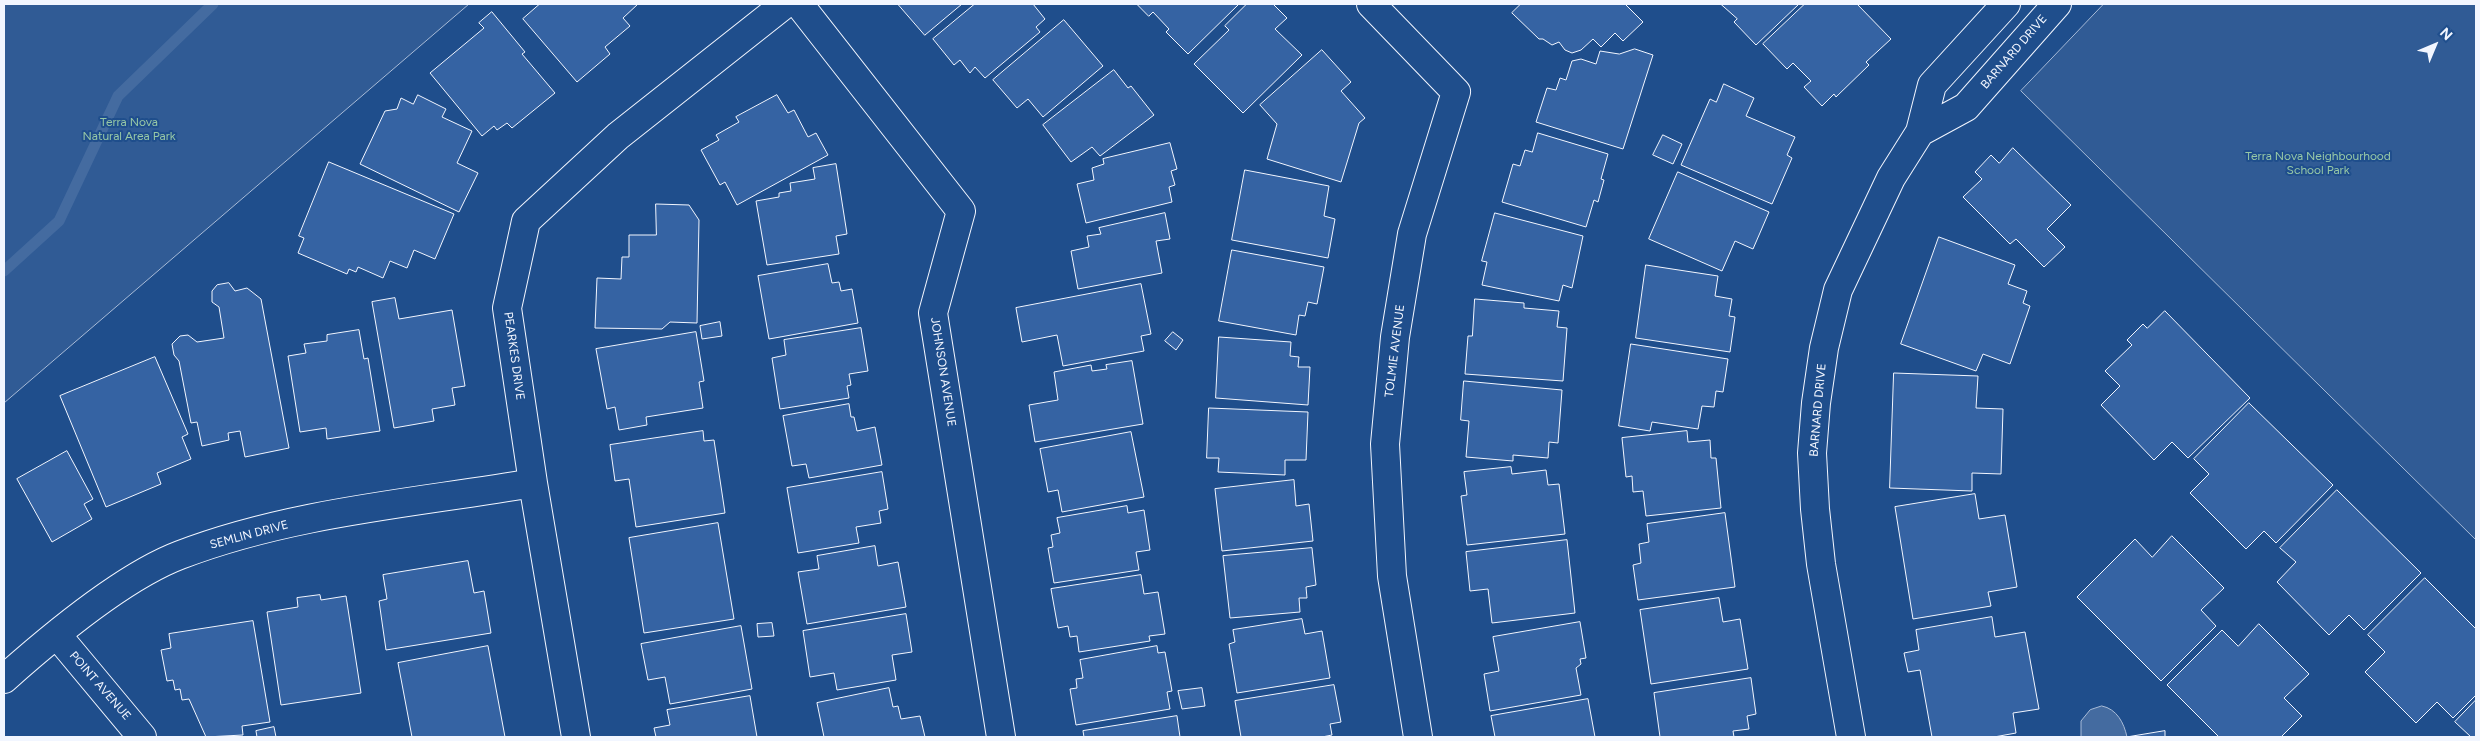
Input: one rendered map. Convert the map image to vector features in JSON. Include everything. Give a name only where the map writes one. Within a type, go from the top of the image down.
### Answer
[{"type":"street","name":"PEARKES DRIVE","points":[[576,737],[533,483],[507,308],[526,221],[618,136],[785,4]]},
{"type":"street","name":"JOHNSON AVENUE","points":[[799,4],[961,211],[933,312],[1001,737]]},
{"type":"street","name":"TOLMIE AVENUE","points":[[1371,4],[1456,92],[1412,234],[1395,337],[1384,444],[1392,576],[1418,737]]},
{"type":"street","name":"BARNARD DRIVE","points":[[1920,132],[1966,107],[2057,4]]},
{"type":"street","name":"BARNARD DRIVE","points":[[1851,737],[1821,564],[1812,453],[1816,403],[1824,348],[1838,290],[1891,178],[1920,132],[1932,85],[1995,8]]},
{"type":"street","points":[[1995,8],[2022,42]]},
{"type":"street","name":"SEMLIN DRIVE","points":[[4,679],[56,635],[122,586],[178,555],[248,533],[341,514],[533,483]]},
{"type":"street","name":"POINT AVENUE","points":[[56,635],[142,737]]},
{"type":"green space","name":"Terra Nova Natural Area Park","points":[[4,4],[469,4],[4,403]]},
{"type":"green space","name":"Terra Nova Neighbourhood School Park","points":[[2104,4],[2476,4],[2476,540],[2021,91]]},
{"type":"shaded area","points":[[2102,706],[2116,713],[2127,737],[2081,737],[2081,721],[2090,710]]},
{"type":"building","points":[[540,4],[638,4],[623,18],[630,26],[605,47],[610,54],[577,82],[523,19]]},
{"type":"building","points":[[898,4],[962,4],[925,35]]},
{"type":"building","points":[[975,4],[1033,4],[1045,19],[1036,27],[1040,32],[985,78],[975,67],[970,73],[960,60],[954,65],[933,39]]},
{"type":"building","points":[[1137,4],[1239,4],[1188,54],[1166,32],[1169,29],[1153,12],[1149,16]]},
{"type":"building","points":[[1247,4],[1273,4],[1287,18],[1275,29],[1302,55],[1243,113],[1194,64],[1229,30],[1225,26]]},
{"type":"building","points":[[1521,4],[1625,4],[1643,22],[1623,41],[1615,33],[1601,47],[1593,39],[1581,50],[1572,53],[1565,50],[1559,42],[1552,45],[1543,39],[1539,39],[1512,13]]},
{"type":"building","points":[[1721,4],[1799,4],[1756,45],[1734,22],[1737,19]]},
{"type":"building","points":[[1805,4],[1857,4],[1891,39],[1866,62],[1869,65],[1836,97],[1834,94],[1822,106],[1804,87],[1811,81],[1793,63],[1787,69],[1763,44]]},
{"type":"building","points":[[492,12],[525,52],[522,54],[555,93],[512,128],[507,123],[497,130],[494,126],[482,136],[430,73],[484,28],[479,23]]},
{"type":"building","points":[[1064,20],[1103,66],[1043,117],[1028,99],[1017,108],[993,80]]},
{"type":"building","points":[[1635,49],[1653,55],[1623,149],[1536,122],[1547,88],[1556,90],[1560,78],[1566,80],[1572,61],[1581,59],[1596,64],[1600,51],[1619,54]]},
{"type":"building","points":[[1322,50],[1351,82],[1341,91],[1365,118],[1359,123],[1341,182],[1267,159],[1277,124],[1260,105]]},
{"type":"building","points":[[1114,70],[1128,88],[1131,86],[1154,115],[1100,156],[1092,147],[1071,162],[1043,125]]},
{"type":"building","points":[[1724,84],[1754,98],[1746,116],[1795,137],[1787,155],[1792,158],[1772,204],[1681,165],[1710,99],[1716,102]]},
{"type":"building","points":[[418,95],[446,109],[442,117],[472,131],[457,163],[478,173],[459,212],[360,164],[385,111],[397,109],[401,98],[413,104]]},
{"type":"building","points":[[777,95],[788,113],[794,110],[808,137],[816,133],[828,155],[737,205],[725,182],[720,185],[701,150],[719,140],[716,135],[739,122],[736,117]]},
{"type":"building","points":[[1538,133],[1608,154],[1601,179],[1604,180],[1598,202],[1594,200],[1586,227],[1502,202],[1513,164],[1520,166],[1525,150],[1532,152]]},
{"type":"building","points":[[1663,135],[1682,144],[1673,164],[1653,155]]},
{"type":"building","points":[[1170,143],[1177,169],[1171,171],[1175,185],[1169,187],[1172,202],[1086,223],[1077,184],[1094,180],[1092,168],[1104,164],[1103,159]]},
{"type":"building","points":[[2013,148],[2071,205],[2047,229],[2065,247],[2044,267],[2016,239],[2010,244],[1963,197],[1982,179],[1975,172],[1991,155],[1999,163]]},
{"type":"building","points":[[329,162],[454,214],[435,259],[414,250],[407,268],[390,261],[383,278],[358,267],[356,272],[349,269],[347,274],[298,253],[304,238],[299,236]]},
{"type":"building","points":[[836,164],[847,234],[836,236],[839,254],[767,265],[756,201],[779,197],[779,193],[791,191],[790,183],[815,179],[813,168]]},
{"type":"building","points":[[1245,170],[1329,186],[1324,216],[1335,219],[1328,258],[1232,240]]},
{"type":"building","points":[[1678,172],[1769,212],[1753,249],[1735,241],[1722,271],[1649,239]]},
{"type":"building","points":[[656,204],[689,205],[699,220],[697,323],[670,322],[662,329],[595,328],[597,278],[621,279],[622,257],[629,257],[629,235],[656,235]]},
{"type":"building","points":[[1165,213],[1170,239],[1156,241],[1162,273],[1078,289],[1071,251],[1089,247],[1087,236],[1101,234],[1099,228]]},
{"type":"building","points":[[1495,213],[1583,236],[1572,288],[1563,285],[1559,301],[1482,285],[1487,262],[1482,261]]},
{"type":"building","points":[[1939,237],[2015,265],[2008,284],[2027,291],[2023,303],[2030,306],[2010,364],[1983,354],[1976,371],[1901,344]]},
{"type":"building","points":[[1232,250],[1324,267],[1317,304],[1308,302],[1305,316],[1299,315],[1296,335],[1219,321]]},
{"type":"building","points":[[828,264],[832,283],[839,282],[841,291],[852,289],[858,323],[769,339],[758,276]]},
{"type":"building","points":[[1646,265],[1718,276],[1715,296],[1732,299],[1729,316],[1735,317],[1730,352],[1636,338]]},
{"type":"building","points":[[229,283],[235,291],[247,288],[261,299],[289,448],[245,457],[240,431],[228,433],[229,440],[202,446],[197,422],[191,423],[179,361],[174,355],[172,344],[180,336],[188,335],[197,342],[224,338],[219,307],[212,302],[212,291],[217,285]]},
{"type":"building","points":[[1141,284],[1151,334],[1141,336],[1144,351],[1063,366],[1057,335],[1022,342],[1016,308]]},
{"type":"building","points":[[395,298],[399,319],[452,310],[465,386],[452,388],[455,405],[432,409],[434,421],[394,428],[372,302]]},
{"type":"building","points":[[1475,299],[1524,303],[1524,308],[1559,311],[1557,327],[1567,328],[1563,381],[1465,374],[1468,336],[1472,336]]},
{"type":"building","points":[[2165,311],[2250,398],[2188,458],[2172,442],[2154,460],[2101,405],[2120,386],[2105,371],[2132,345],[2127,340],[2143,324],[2147,328]]},
{"type":"building","points":[[720,322],[722,336],[702,339],[700,326]]},
{"type":"building","points":[[861,328],[868,371],[849,374],[851,385],[847,386],[849,398],[780,409],[772,358],[786,355],[784,340]]},
{"type":"building","points":[[359,330],[364,359],[368,358],[380,431],[327,439],[326,428],[300,432],[288,356],[306,353],[304,344],[327,341],[327,335]]},
{"type":"building","points":[[696,332],[704,381],[699,382],[703,408],[646,417],[647,425],[619,430],[615,407],[607,409],[596,349]]},
{"type":"building","points":[[1173,332],[1183,340],[1176,350],[1165,341]]},
{"type":"building","points":[[1219,337],[1291,342],[1290,356],[1299,357],[1298,367],[1310,367],[1308,405],[1216,398]]},
{"type":"building","points":[[1631,344],[1728,359],[1723,392],[1716,391],[1714,407],[1702,406],[1698,429],[1652,422],[1650,431],[1619,426]]},
{"type":"building","points":[[155,357],[188,434],[182,437],[191,459],[157,473],[161,484],[106,507],[60,396]]},
{"type":"building","points":[[1132,361],[1143,424],[1035,442],[1029,405],[1058,400],[1054,372],[1091,365],[1092,371],[1107,369],[1106,365]]},
{"type":"building","points":[[1894,373],[1978,376],[1976,408],[2003,409],[2001,474],[1972,473],[1972,491],[1890,488]]},
{"type":"building","points":[[1464,381],[1562,390],[1558,443],[1549,442],[1548,458],[1513,455],[1513,461],[1466,457],[1469,421],[1461,420]]},
{"type":"building","points":[[2249,403],[2333,485],[2276,543],[2264,531],[2246,549],[2190,493],[2209,474],[2194,459]]},
{"type":"building","points":[[849,404],[851,417],[854,417],[857,431],[875,427],[882,465],[809,478],[806,464],[792,466],[783,416]]},
{"type":"building","points":[[1209,408],[1308,412],[1306,460],[1285,460],[1285,475],[1218,472],[1219,458],[1207,458]]},
{"type":"building","points":[[703,431],[704,441],[714,440],[725,513],[636,527],[629,479],[615,481],[610,445]]},
{"type":"building","points":[[1687,431],[1688,442],[1710,440],[1711,458],[1716,458],[1721,508],[1646,516],[1643,491],[1633,492],[1632,476],[1626,477],[1622,438]]},
{"type":"building","points":[[1131,432],[1144,497],[1062,512],[1058,490],[1048,492],[1040,449]]},
{"type":"building","points":[[67,451],[93,499],[84,504],[92,519],[52,542],[17,479]]},
{"type":"building","points":[[1511,467],[1512,474],[1546,470],[1548,485],[1559,484],[1565,534],[1467,545],[1461,496],[1467,495],[1464,472]]},
{"type":"building","points":[[882,472],[888,509],[879,511],[881,523],[856,527],[859,543],[798,553],[787,488]]},
{"type":"building","points":[[1294,480],[1296,506],[1309,504],[1313,541],[1222,551],[1215,489]]},
{"type":"building","points":[[2337,490],[2421,573],[2364,630],[2349,615],[2329,635],[2277,582],[2296,562],[2280,548]]},
{"type":"building","points":[[1975,494],[1979,519],[2005,515],[2017,587],[1988,592],[1991,606],[1913,619],[1895,507]]},
{"type":"building","points":[[1127,506],[1128,513],[1144,510],[1150,550],[1136,552],[1139,570],[1054,583],[1048,548],[1053,547],[1051,535],[1060,533],[1057,518]]},
{"type":"building","points":[[1725,513],[1735,587],[1638,600],[1633,565],[1641,563],[1639,544],[1649,542],[1647,524]]},
{"type":"building","points":[[718,523],[734,619],[644,633],[629,538]]},
{"type":"building","points":[[2172,536],[2224,588],[2201,610],[2216,626],[2161,681],[2077,597],[2135,539],[2152,557]]},
{"type":"building","points":[[1567,540],[1575,613],[1492,623],[1488,589],[1470,591],[1466,552]]},
{"type":"building","points":[[875,546],[878,566],[898,562],[906,607],[807,624],[798,572],[819,569],[817,556]]},
{"type":"building","points":[[1312,548],[1316,585],[1306,587],[1307,598],[1299,598],[1300,612],[1230,618],[1223,556]]},
{"type":"building","points":[[468,561],[474,593],[484,591],[491,633],[386,650],[379,601],[387,599],[383,575]]},
{"type":"building","points":[[1141,575],[1144,594],[1158,592],[1165,634],[1149,636],[1150,641],[1079,652],[1077,636],[1070,637],[1068,626],[1058,628],[1051,589]]},
{"type":"building","points":[[2425,578],[2476,629],[2476,695],[2453,718],[2437,702],[2416,723],[2365,672],[2385,652],[2368,635]]},
{"type":"building","points":[[320,595],[321,600],[346,596],[361,693],[281,705],[267,612],[298,607],[297,598]]},
{"type":"building","points":[[1719,598],[1723,622],[1740,619],[1748,669],[1651,684],[1640,610]]},
{"type":"building","points":[[906,614],[912,652],[892,655],[896,680],[837,690],[834,673],[810,677],[803,631]]},
{"type":"building","points":[[1992,617],[1995,637],[2025,632],[2039,709],[2013,713],[2016,733],[1994,737],[1932,737],[1920,670],[1908,672],[1904,653],[1919,650],[1916,630]]},
{"type":"building","points":[[1302,619],[1305,634],[1322,631],[1330,678],[1237,693],[1229,644],[1235,642],[1233,630]]},
{"type":"building","points":[[253,621],[270,722],[242,726],[243,735],[206,737],[189,699],[182,700],[180,689],[175,690],[173,680],[167,681],[161,650],[171,648],[169,634]]},
{"type":"building","points":[[1580,622],[1586,658],[1580,659],[1581,664],[1576,668],[1581,695],[1490,711],[1484,674],[1499,671],[1493,637]]},
{"type":"building","points":[[772,623],[774,636],[758,637],[757,624]]},
{"type":"building","points":[[2259,624],[2309,674],[2284,698],[2302,716],[2281,737],[2219,737],[2167,685],[2222,630],[2238,646]]},
{"type":"building","points":[[741,626],[752,689],[670,704],[665,677],[648,680],[641,644]]},
{"type":"building","points":[[488,646],[505,737],[412,737],[398,663]]},
{"type":"building","points":[[1157,646],[1158,653],[1165,652],[1172,691],[1167,692],[1170,709],[1076,725],[1070,689],[1077,688],[1076,679],[1083,678],[1080,660]]},
{"type":"building","points":[[1751,678],[1756,714],[1747,716],[1749,729],[1733,731],[1734,737],[1660,737],[1654,693]]},
{"type":"building","points":[[1334,685],[1341,722],[1330,724],[1332,735],[1322,737],[1241,737],[1235,701]]},
{"type":"building","points":[[889,688],[893,707],[898,706],[901,719],[920,716],[925,737],[824,737],[817,703]]},
{"type":"building","points":[[1202,688],[1205,706],[1182,709],[1178,691]]},
{"type":"building","points":[[750,696],[757,737],[656,737],[654,728],[670,725],[667,710]]},
{"type":"building","points":[[1588,699],[1595,737],[1495,737],[1491,716]]},
{"type":"building","points":[[2476,700],[2476,737],[2471,737],[2455,722]]},
{"type":"building","points":[[1177,716],[1180,737],[1084,737],[1083,731]]},
{"type":"building","points":[[274,727],[276,737],[257,737],[256,731]]},
{"type":"building","points":[[2165,731],[2165,737],[2127,737]]},
{"type":"waterway","points":[[4,271],[59,221],[118,96],[213,4]]}]
